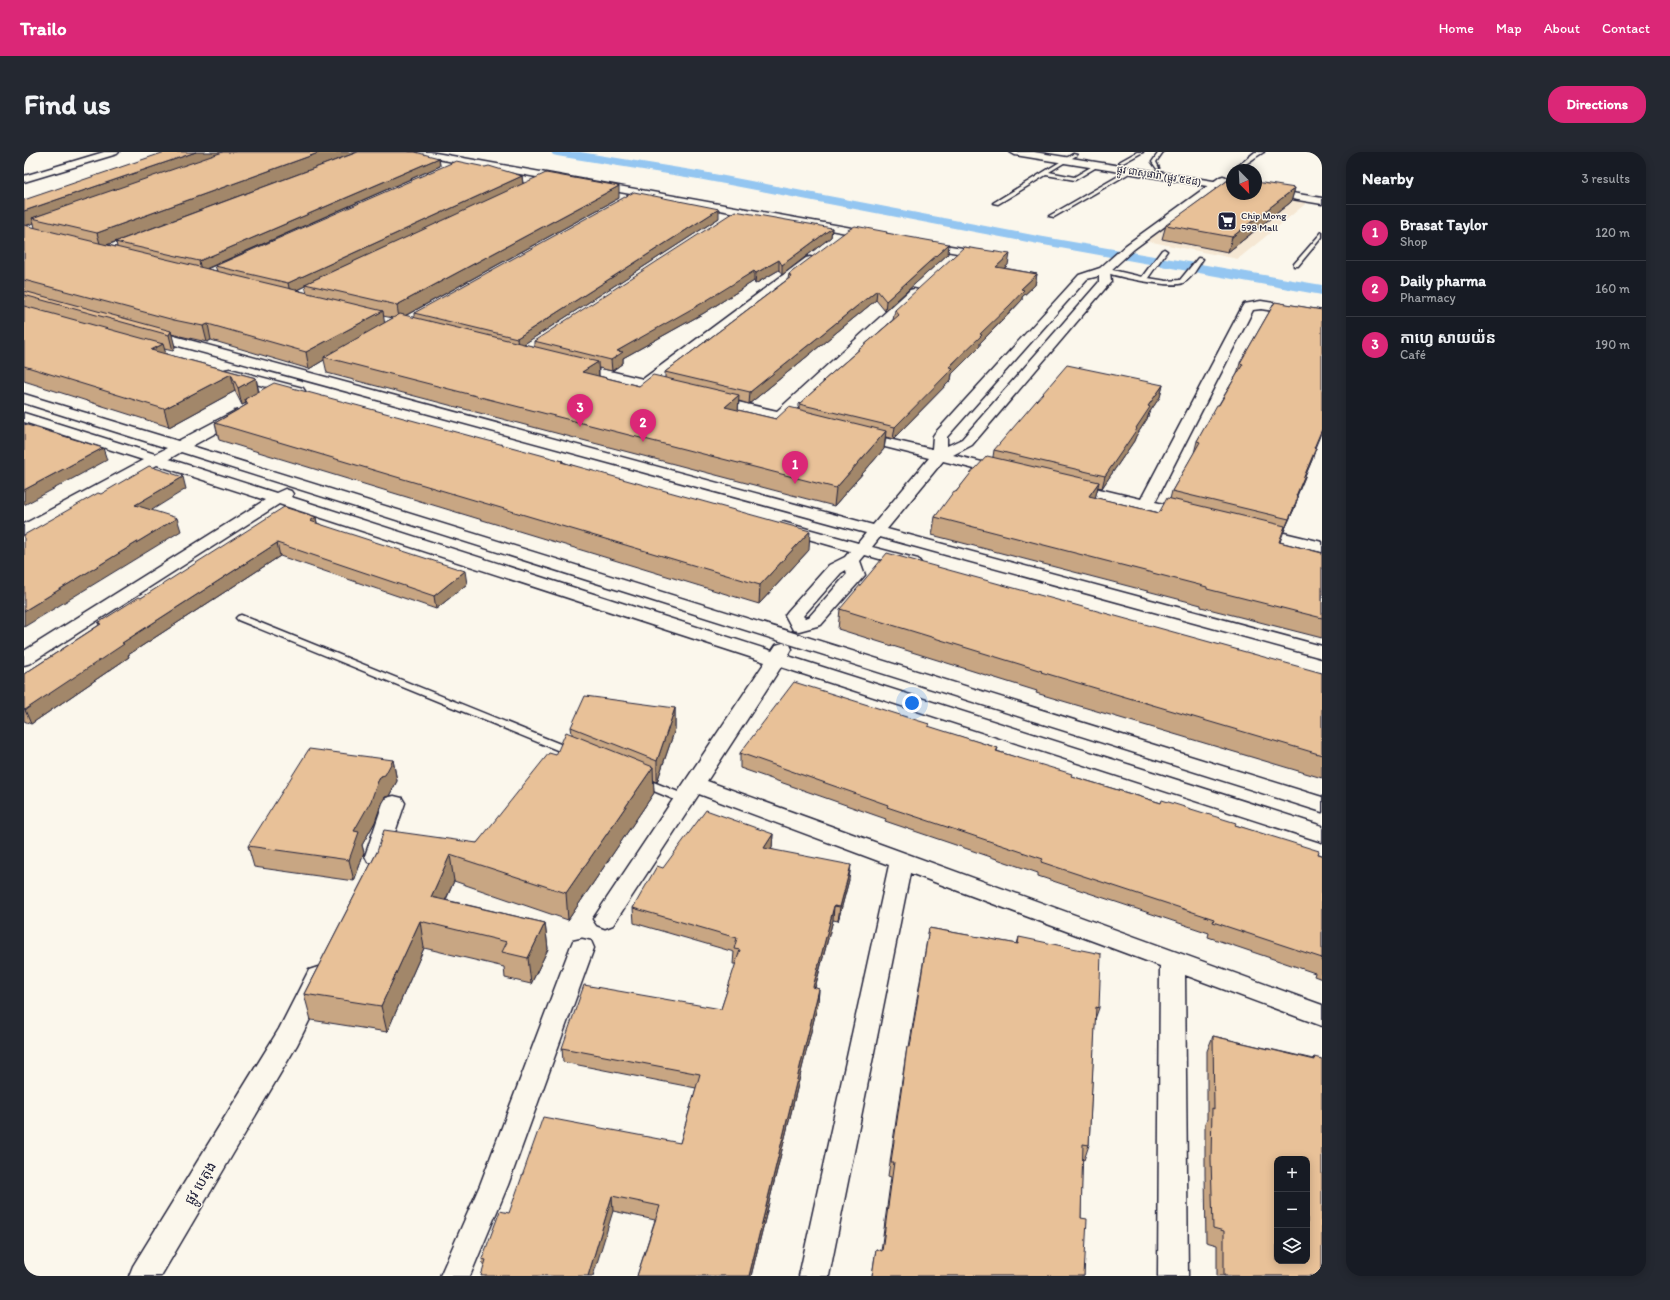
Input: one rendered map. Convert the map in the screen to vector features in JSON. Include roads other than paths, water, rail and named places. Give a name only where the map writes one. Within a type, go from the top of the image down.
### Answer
[{"type":"main road","name":"ផ្លូវ ជាសុផារ៉ា (ផ្លូវ ៥៩៨)","points":[[1015,152],[1121,162],[1224,181]]},
{"type":"main road","name":"ផ្លូវ ជាសុផារ៉ា (ផ្លូវ ៥៩៨)","points":[[1054,152],[1098,165],[1224,181]]},
{"type":"main road","points":[[1262,185],[1322,194]]},
{"type":"main road","points":[[1262,191],[1322,201]]},
{"type":"street","points":[[24,179],[114,152]]},
{"type":"street","points":[[415,152],[886,237]]},
{"type":"street","points":[[450,168],[464,162]]},
{"type":"street","points":[[536,184],[551,177]]},
{"type":"street","points":[[939,456],[940,436],[1083,277],[1108,266],[1130,247],[1224,181]]},
{"type":"street","points":[[626,201],[639,193]]},
{"type":"street","points":[[727,220],[740,211]]},
{"type":"street","points":[[836,240],[848,231]]},
{"type":"street","points":[[908,241],[995,256]]},
{"type":"street","points":[[949,261],[961,251]]},
{"type":"street","points":[[646,384],[817,255]]},
{"type":"street","points":[[605,919],[794,632],[794,615],[835,569],[856,555],[939,456],[967,442],[1106,282],[1108,266]]},
{"type":"street","points":[[780,416],[926,283]]},
{"type":"street","points":[[1065,297],[1089,302]]},
{"type":"street","points":[[1146,504],[1248,307],[1261,305],[1322,315]]},
{"type":"street","points":[[136,330],[574,449],[761,507],[876,531],[1006,574],[1287,652],[1322,652]]},
{"type":"street","points":[[1029,338],[1054,342]]},
{"type":"street","points":[[237,357],[217,367],[316,396]]},
{"type":"street","points":[[557,363],[683,393]]},
{"type":"street","points":[[268,399],[327,366]]},
{"type":"street","points":[[698,397],[818,426]]},
{"type":"street","points":[[24,398],[525,555],[794,632],[1100,735],[1322,805]]},
{"type":"street","points":[[378,409],[393,400]]},
{"type":"street","points":[[24,531],[249,409]]},
{"type":"street","points":[[24,433],[68,412]]},
{"type":"street","points":[[24,417],[1322,834]]},
{"type":"street","points":[[848,433],[1019,475]]},
{"type":"street","points":[[559,460],[574,449]]},
{"type":"street","points":[[1056,484],[1200,517]]},
{"type":"street","points":[[24,659],[300,485]]},
{"type":"street","points":[[772,524],[856,555],[930,568]]},
{"type":"street","points":[[1238,527],[1322,547]]},
{"type":"street","points":[[503,571],[525,555]]},
{"type":"street","points":[[1087,759],[1100,735]]},
{"type":"street","points":[[689,792],[901,861],[1322,1016]]},
{"type":"street","points":[[369,878],[394,803]]},
{"type":"street","points":[[814,1276],[901,861]]},
{"type":"street","points":[[454,1276],[494,1185],[582,948]]},
{"type":"street","name":"ផ្លូវ បេតុង","points":[[144,1276],[288,1037],[327,961]]},
{"type":"street","points":[[1172,961],[1173,1276]]},
{"type":"lane","points":[[1121,162],[1141,152]]},
{"type":"lane","points":[[1157,168],[1154,162],[1161,152]]},
{"type":"lane","points":[[1242,164],[1257,153],[1262,152]]},
{"type":"lane","points":[[996,203],[1071,158]]},
{"type":"lane","points":[[1045,173],[1075,179],[1098,165]]},
{"type":"lane","points":[[1052,216],[1131,170]]},
{"type":"lane","points":[[1296,265],[1322,234]]},
{"type":"lane","points":[[1144,279],[1164,251]]},
{"type":"lane","points":[[1108,266],[1144,279],[1167,283],[1178,283],[1183,280],[1200,259]]},
{"type":"lane","points":[[241,618],[581,757]]},
{"type":"lane","points":[[632,778],[689,792]]},
{"type":"waterway","points":[[557,152],[698,175],[1038,240],[1322,290]]},
{"type":"place","name":"Chip Mong 598 Mall","points":[[1227,221]]},
{"type":"place","name":"កាហ្វេ សាយយ៉ន","points":[[580,427]]},
{"type":"place","name":"Daily pharma","points":[[643,442]]},
{"type":"place","name":"Brasat Taylor","points":[[795,484]]}]
